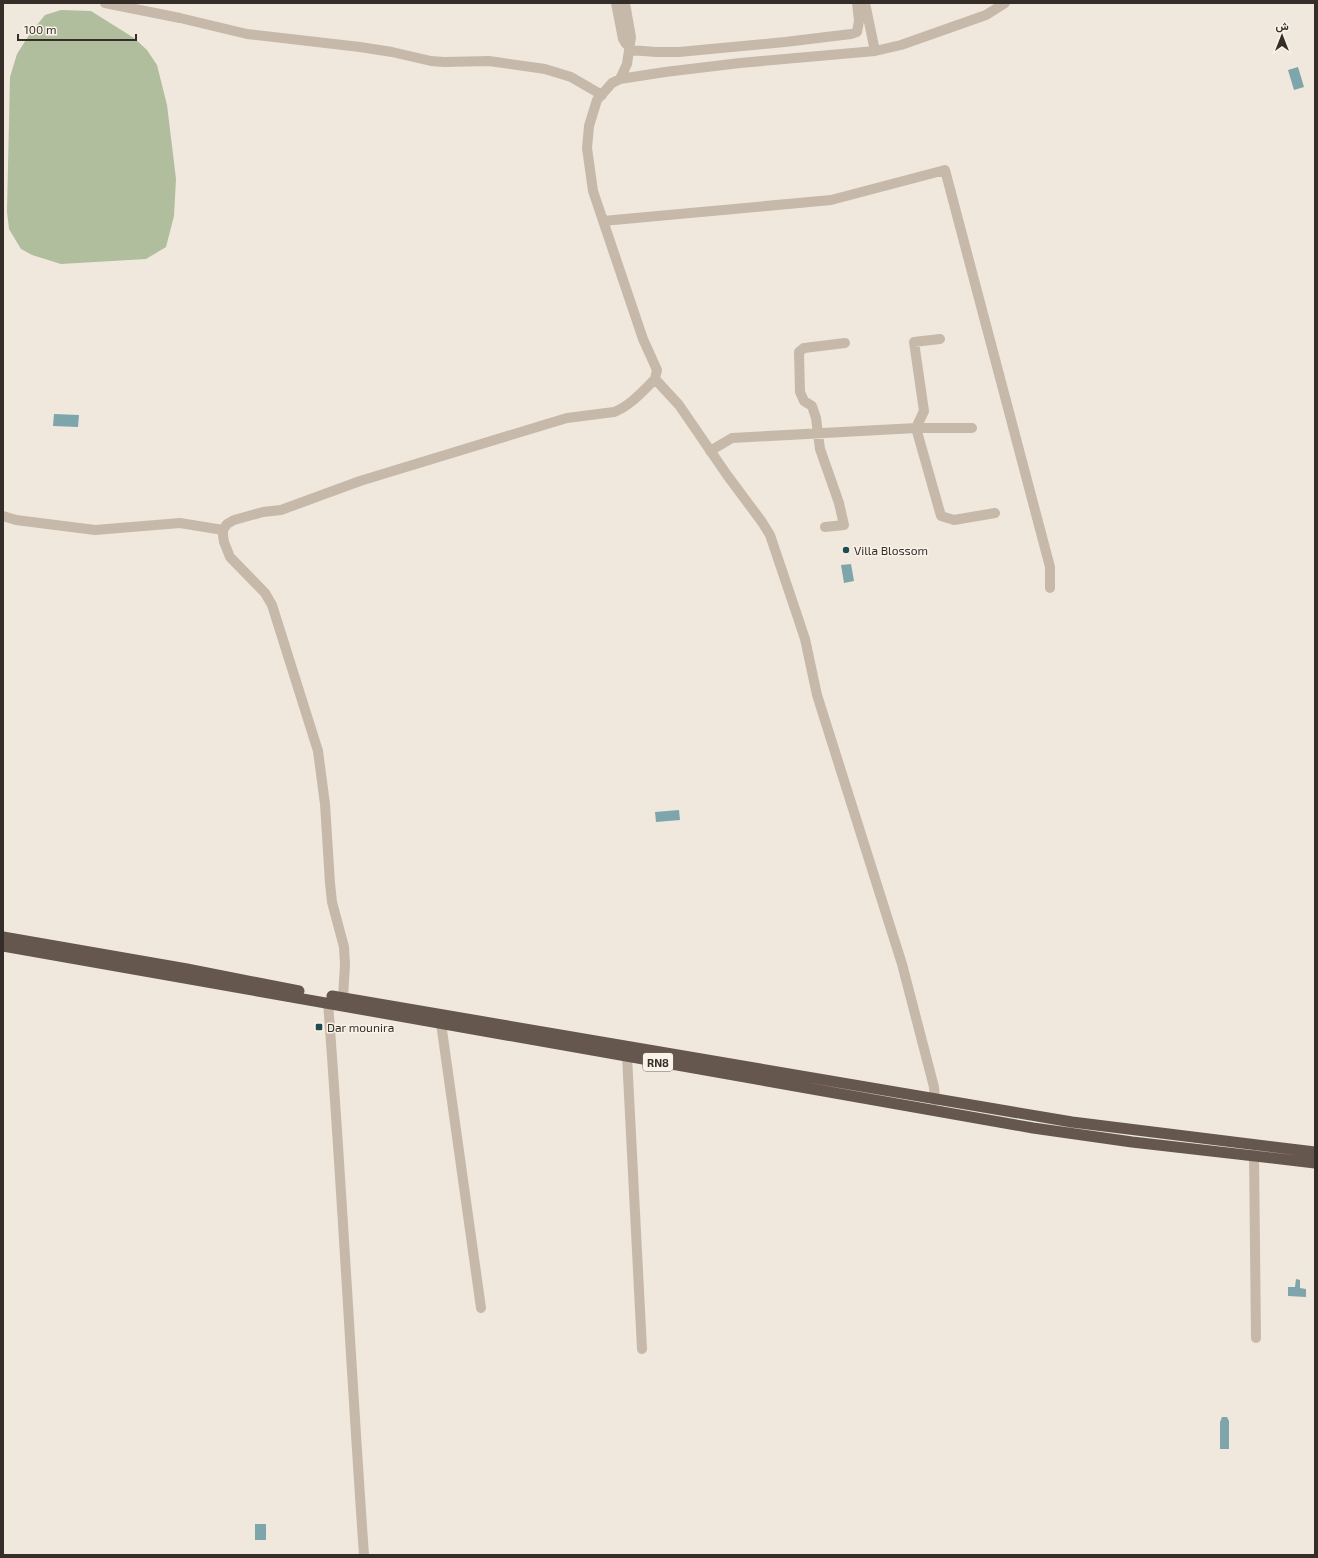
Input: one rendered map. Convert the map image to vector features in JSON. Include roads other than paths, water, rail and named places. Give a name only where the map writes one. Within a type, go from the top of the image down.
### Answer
[{"type":"highway","name":"RN8","points":[[3,937],[187,969],[313,993],[800,1075],[935,1100],[1072,1122],[1315,1152]]},
{"type":"highway","name":"RN8","points":[[3,946],[328,1002],[1033,1128],[1132,1142],[1315,1163]]},
{"type":"street","points":[[105,3],[180,18],[247,34],[360,47],[392,52],[431,61],[489,61],[545,69],[571,77],[602,95]]},
{"type":"street","points":[[616,3],[623,39],[630,48],[679,52],[851,34],[857,32],[859,28],[857,3]]},
{"type":"street","points":[[620,79],[627,64],[631,37],[625,3]]},
{"type":"street","points":[[866,3],[875,52]]},
{"type":"street","points":[[343,997],[345,965],[344,948],[332,902],[325,804],[318,751],[272,605],[265,593],[230,557],[224,542],[223,530],[227,524],[234,520],[263,512],[281,510],[360,481],[492,439],[567,418],[614,412],[629,404],[655,379],[657,370],[643,339],[593,191],[587,148],[589,126],[596,100],[612,82],[620,79],[665,72],[875,52],[900,45],[986,15],[1005,3]]},
{"type":"street","points":[[603,221],[831,200],[946,170],[1050,567],[1050,588]]},
{"type":"street","points":[[940,339],[914,342],[924,411],[916,428],[941,516],[954,520],[995,513]]},
{"type":"street","points":[[825,527],[844,525],[839,503],[820,449],[816,418],[812,406],[804,401],[800,392],[799,352],[804,348],[844,343]]},
{"type":"street","points":[[655,379],[679,405],[770,535],[805,639],[817,695],[902,964],[934,1087],[935,1100]]},
{"type":"street","points":[[710,451],[732,438],[916,428],[972,428]]},
{"type":"street","points":[[3,516],[16,520],[95,530],[180,523],[223,530]]},
{"type":"street","points":[[328,1002],[340,1156],[351,1372],[364,1555]]},
{"type":"street","points":[[441,1023],[482,1308]]},
{"type":"street","points":[[627,1056],[642,1349]]},
{"type":"street","points":[[1254,1155],[1256,1338]]},
{"type":"water","points":[[1298,67],[1304,87],[1294,90],[1288,70]]},
{"type":"water","points":[[54,414],[79,415],[78,427],[53,426]]},
{"type":"water","points":[[851,564],[854,581],[844,583],[841,565]]},
{"type":"water","points":[[679,810],[680,820],[656,822],[655,812]]},
{"type":"water","points":[[1296,1279],[1300,1280],[1300,1288],[1306,1289],[1306,1297],[1288,1296],[1288,1287],[1295,1287]]},
{"type":"water","points":[[1222,1417],[1227,1417],[1229,1421],[1229,1449],[1220,1449],[1220,1422]]},
{"type":"water","points":[[255,1524],[266,1524],[266,1540],[255,1540]]},
{"type":"place","name":"Villa Blossom","points":[[846,550]]},
{"type":"place","name":"Dar mounira","points":[[319,1027]]}]
